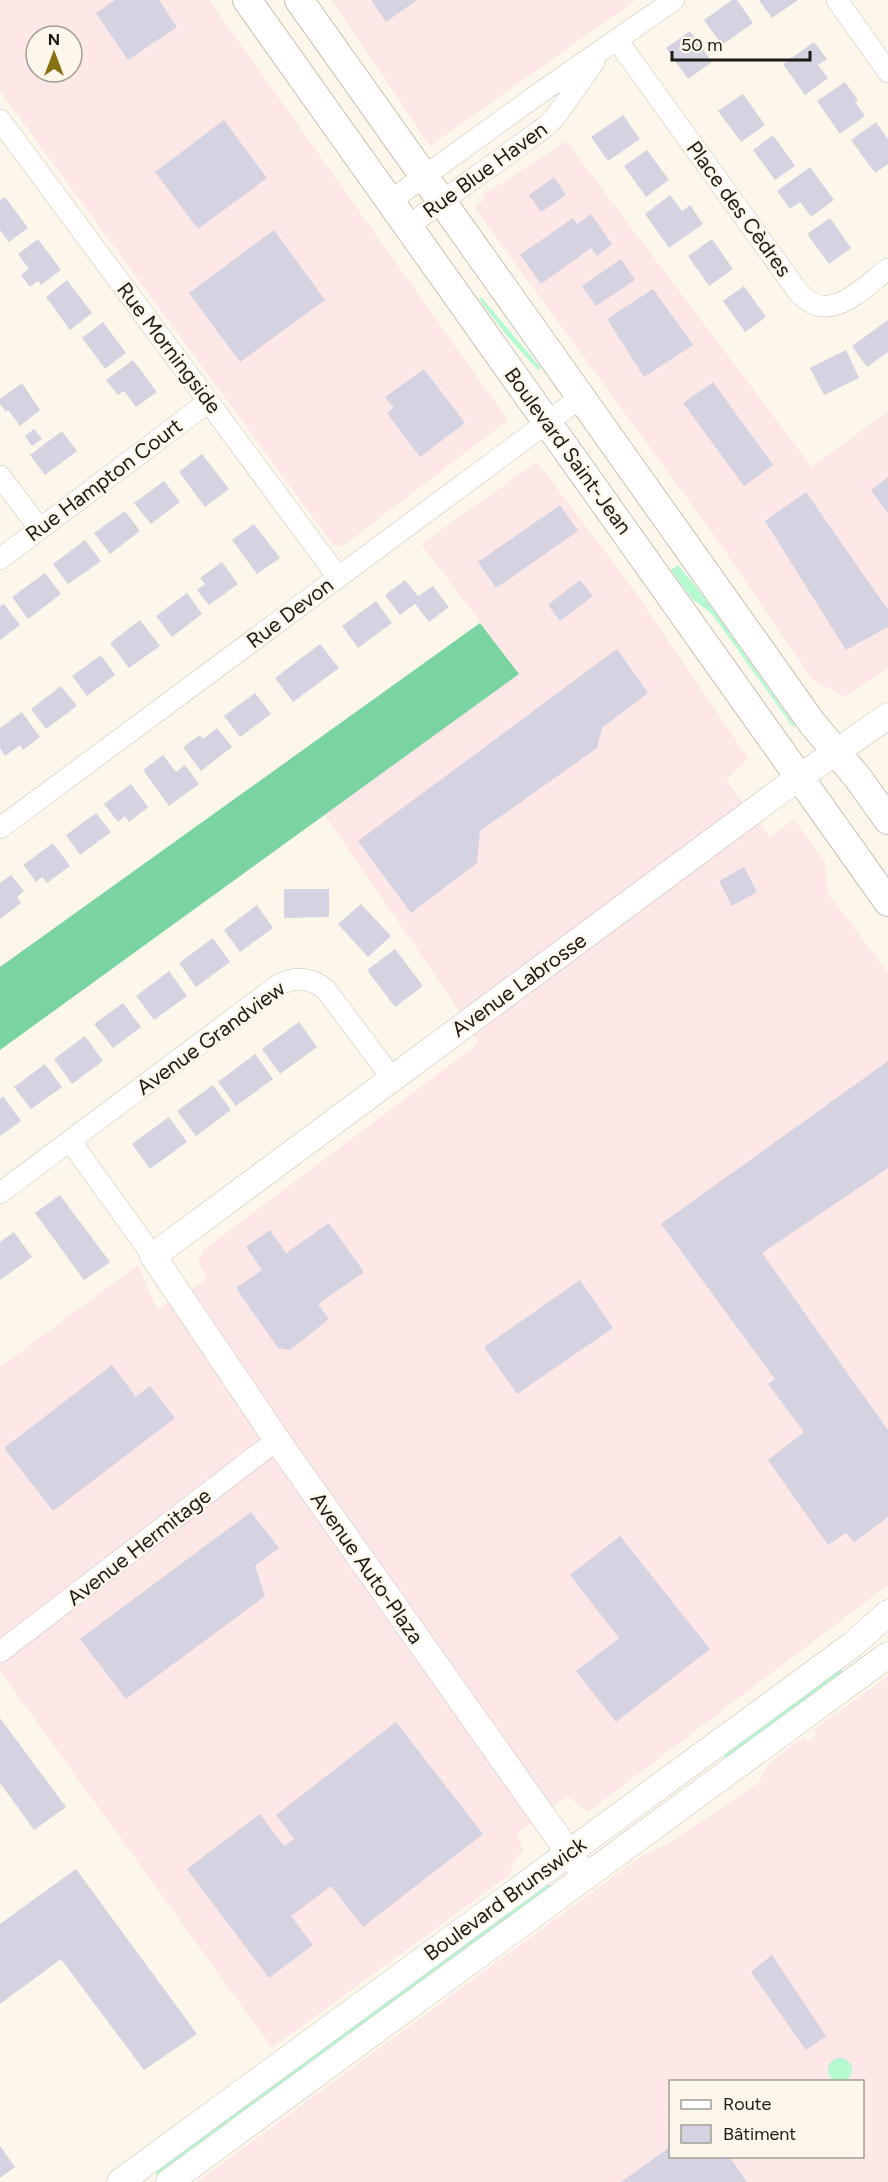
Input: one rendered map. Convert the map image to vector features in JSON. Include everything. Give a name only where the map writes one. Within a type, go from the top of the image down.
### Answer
[{"type":"main road","name":"Boulevard Saint-Jean","points":[[248,0],[888,902]]},
{"type":"main road","name":"Boulevard Saint-Jean","points":[[299,0],[812,723],[858,778],[888,820]]},
{"type":"street","name":"Rue Blue Haven","points":[[390,201],[674,0]]},
{"type":"street","points":[[837,0],[888,72]]},
{"type":"street","name":"Rue Blue Haven","points":[[408,226],[551,122],[609,46]]},
{"type":"street","name":"Place des Cèdres","points":[[609,46],[807,302],[822,307],[837,305],[888,269]]},
{"type":"street","name":"Rue Morningside","points":[[0,120],[338,577]]},
{"type":"street","name":"Rue Devon","points":[[0,828],[580,398]]},
{"type":"street","name":"Rue Hampton Court","points":[[0,558],[208,402]]},
{"type":"street","points":[[0,476],[39,529]]},
{"type":"street","name":"Avenue Labrosse","points":[[153,1256],[800,778],[888,716]]},
{"type":"street","name":"Avenue Grandview","points":[[0,1193],[280,984],[289,980],[313,981],[326,990],[392,1078]]},
{"type":"street","points":[[71,1142],[153,1256]]},
{"type":"street","name":"Avenue Auto-Plaza","points":[[153,1256],[277,1440],[586,1877]]},
{"type":"street","name":"Avenue Hermitage","points":[[0,1652],[277,1440]]},
{"type":"street","name":"Boulevard Brunswick","points":[[120,2182],[852,1645],[888,1613]]},
{"type":"street","name":"Boulevard Brunswick","points":[[168,2182],[888,1655]]},
{"type":"shaded area","points":[[0,0],[209,0],[508,420],[343,546],[333,545],[0,91]]},
{"type":"shaded area","points":[[332,0],[636,0],[430,146]]},
{"type":"shaded area","points":[[566,141],[812,467],[888,411],[888,667],[845,697],[812,679],[716,538],[474,207],[484,200],[483,195]]},
{"type":"shaded area","points":[[537,462],[634,590],[748,758],[726,781],[770,837],[794,819],[825,863],[828,893],[888,973],[888,1585],[588,1812],[567,1796],[517,1833],[523,1850],[514,1861],[509,1875],[272,2048],[0,1671],[0,1367],[138,1265],[157,1309],[207,1279],[199,1263],[202,1251],[479,1043],[324,814],[519,673],[421,544]]},
{"type":"shaded area","points":[[888,1676],[888,2182],[197,2182],[640,1857],[668,1844],[758,1783],[770,1762],[804,1737],[808,1742],[817,1734],[813,1730]]},
{"type":"green space","points":[[481,297],[541,368],[538,370],[508,337],[479,299]]},
{"type":"green space","points":[[678,565],[704,597],[795,726],[793,727],[711,613],[692,599],[671,570]]},
{"type":"green space","points":[[480,623],[519,674],[0,1050],[0,967]]},
{"type":"green space","points":[[841,1669],[844,1672],[726,1758],[723,1755]]},
{"type":"green space","points":[[549,1884],[551,1887],[156,2175],[156,2171]]},
{"type":"green space","points":[[845,2059],[851,2065],[849,2079],[831,2079],[828,2070],[831,2061]]},
{"type":"building","points":[[115,0],[159,0],[177,27],[128,60],[96,13]]},
{"type":"building","points":[[371,0],[417,0],[386,22]]},
{"type":"building","points":[[732,0],[737,0],[753,23],[722,45],[704,20]]},
{"type":"building","points":[[759,0],[798,0],[772,18]]},
{"type":"building","points":[[690,31],[712,62],[688,79],[666,48]]},
{"type":"building","points":[[814,42],[827,59],[818,65],[828,78],[805,95],[783,64]]},
{"type":"building","points":[[845,82],[858,100],[855,102],[865,116],[840,134],[817,101]]},
{"type":"building","points":[[743,94],[765,125],[741,142],[718,111]]},
{"type":"building","points":[[623,115],[640,139],[608,161],[591,137]]},
{"type":"building","points":[[224,120],[267,178],[198,229],[155,172]]},
{"type":"building","points":[[876,122],[888,139],[888,164],[875,173],[851,140]]},
{"type":"building","points":[[773,135],[795,166],[775,180],[753,150]]},
{"type":"building","points":[[647,150],[669,180],[646,197],[624,166]]},
{"type":"building","points":[[810,167],[834,200],[811,217],[800,202],[790,209],[777,191]]},
{"type":"building","points":[[554,177],[566,195],[541,212],[529,195]]},
{"type":"building","points":[[670,195],[682,211],[690,205],[703,224],[669,248],[645,214]]},
{"type":"building","points":[[5,197],[28,228],[9,242],[0,230],[0,200]]},
{"type":"building","points":[[591,214],[612,244],[597,256],[591,248],[541,284],[520,255],[573,218],[577,224]]},
{"type":"building","points":[[830,218],[851,248],[829,264],[807,234]]},
{"type":"building","points":[[274,230],[325,300],[240,362],[189,293]]},
{"type":"building","points":[[38,239],[61,270],[41,285],[38,281],[30,287],[21,275],[29,269],[18,254]]},
{"type":"building","points":[[712,239],[733,269],[709,286],[688,256]]},
{"type":"building","points":[[621,259],[635,280],[596,306],[582,286]]},
{"type":"building","points":[[67,280],[92,313],[70,330],[46,297]]},
{"type":"building","points":[[744,286],[766,317],[745,332],[723,301]]},
{"type":"building","points":[[653,289],[693,345],[644,377],[607,319]]},
{"type":"building","points":[[888,320],[888,352],[867,367],[852,346]]},
{"type":"building","points":[[103,322],[126,353],[105,369],[82,338]]},
{"type":"building","points":[[846,350],[859,378],[824,395],[810,368]]},
{"type":"building","points":[[133,360],[157,392],[136,407],[124,391],[118,395],[106,380]]},
{"type":"building","points":[[424,369],[465,423],[420,457],[387,413],[394,408],[385,397]]},
{"type":"building","points":[[713,382],[773,465],[744,486],[683,403]]},
{"type":"building","points":[[22,383],[40,410],[20,426],[8,410],[6,412],[0,404],[0,399]]},
{"type":"building","points":[[34,429],[42,439],[32,446],[25,436]]},
{"type":"building","points":[[62,431],[77,451],[45,475],[30,455]]},
{"type":"building","points":[[202,454],[229,489],[205,507],[179,472]]},
{"type":"building","points":[[888,477],[888,514],[871,490]]},
{"type":"building","points":[[164,481],[180,502],[151,524],[134,503]]},
{"type":"building","points":[[806,492],[888,610],[888,627],[846,650],[765,521]]},
{"type":"building","points":[[560,505],[578,531],[496,588],[478,562]]},
{"type":"building","points":[[125,511],[140,531],[110,554],[94,533]]},
{"type":"building","points":[[254,524],[280,558],[257,574],[232,540]]},
{"type":"building","points":[[85,540],[101,561],[68,584],[53,564]]},
{"type":"building","points":[[222,562],[238,584],[209,605],[197,590],[205,584],[200,578]]},
{"type":"building","points":[[45,573],[61,594],[28,619],[12,597]]},
{"type":"building","points":[[405,580],[418,596],[433,586],[449,607],[429,622],[415,604],[400,615],[385,595]]},
{"type":"building","points":[[580,580],[593,596],[560,621],[548,605]]},
{"type":"building","points":[[187,593],[202,614],[172,637],[156,616]]},
{"type":"building","points":[[376,601],[392,623],[358,648],[342,626]]},
{"type":"building","points":[[4,604],[20,625],[0,640],[0,606]]},
{"type":"building","points":[[140,620],[160,646],[129,668],[110,643]]},
{"type":"building","points":[[320,644],[339,668],[293,702],[275,678]]},
{"type":"building","points":[[617,649],[648,693],[602,728],[597,748],[480,831],[477,863],[411,913],[358,841]]},
{"type":"building","points":[[101,655],[115,675],[87,696],[72,676]]},
{"type":"building","points":[[61,686],[77,706],[46,729],[31,709]]},
{"type":"building","points":[[255,693],[271,714],[240,737],[224,716]]},
{"type":"building","points":[[22,712],[40,737],[23,750],[20,745],[5,756],[0,748],[0,728]]},
{"type":"building","points":[[217,728],[232,747],[201,771],[183,747],[200,735],[203,739]]},
{"type":"building","points":[[163,755],[176,772],[185,765],[199,784],[169,806],[143,770]]},
{"type":"building","points":[[131,784],[148,807],[129,822],[125,816],[118,822],[104,804]]},
{"type":"building","points":[[96,813],[111,832],[80,855],[66,835]]},
{"type":"building","points":[[53,843],[70,866],[47,883],[42,877],[36,882],[23,865]]},
{"type":"building","points":[[744,867],[757,892],[732,906],[719,881]]},
{"type":"building","points":[[11,875],[24,891],[17,897],[21,903],[0,919],[0,883]]},
{"type":"building","points":[[284,889],[329,889],[329,917],[284,918]]},
{"type":"building","points":[[361,904],[391,936],[368,957],[338,924]]},
{"type":"building","points":[[257,905],[273,928],[240,952],[224,930]]},
{"type":"building","points":[[213,938],[230,962],[196,987],[179,963]]},
{"type":"building","points":[[395,949],[423,986],[395,1007],[367,970]]},
{"type":"building","points":[[169,971],[187,996],[154,1020],[136,996]]},
{"type":"building","points":[[123,1003],[141,1027],[113,1048],[94,1024]]},
{"type":"building","points":[[299,1022],[317,1047],[280,1074],[262,1049]]},
{"type":"building","points":[[85,1036],[103,1061],[72,1084],[54,1059]]},
{"type":"building","points":[[255,1054],[273,1079],[236,1106],[218,1082]]},
{"type":"building","points":[[888,1061],[888,1168],[762,1253],[888,1430],[888,1517],[854,1542],[846,1533],[828,1545],[768,1460],[804,1432],[768,1384],[775,1379],[661,1224]]},
{"type":"building","points":[[45,1064],[62,1087],[31,1109],[14,1087]]},
{"type":"building","points":[[213,1085],[231,1110],[196,1136],[177,1111]]},
{"type":"building","points":[[3,1096],[21,1121],[0,1136],[0,1099]]},
{"type":"building","points":[[169,1117],[187,1142],[150,1169],[132,1144]]},
{"type":"building","points":[[60,1195],[110,1262],[84,1280],[35,1213]]},
{"type":"building","points":[[329,1223],[364,1272],[318,1304],[329,1319],[290,1350],[278,1348],[236,1288],[262,1270],[246,1247],[270,1230],[286,1253]]},
{"type":"building","points":[[14,1232],[32,1257],[0,1280],[0,1242]]},
{"type":"building","points":[[580,1280],[613,1328],[517,1394],[484,1347]]},
{"type":"building","points":[[112,1365],[136,1397],[150,1386],[175,1418],[53,1511],[4,1448]]},
{"type":"building","points":[[251,1512],[279,1548],[255,1566],[265,1596],[126,1699],[80,1639]]},
{"type":"building","points":[[620,1536],[710,1649],[616,1722],[576,1671],[619,1638],[570,1575]]},
{"type":"building","points":[[0,1718],[66,1807],[34,1830],[0,1783]]},
{"type":"building","points":[[396,1722],[483,1834],[363,1927],[331,1886],[291,1916],[313,1945],[269,1978],[187,1869],[260,1814],[284,1846],[294,1839],[276,1815]]},
{"type":"building","points":[[76,1869],[197,2034],[144,2070],[61,1959],[0,2004],[0,1924]]},
{"type":"building","points":[[772,1955],[826,2036],[806,2050],[751,1972]]},
{"type":"building","points":[[0,2146],[15,2167],[0,2178]]},
{"type":"building","points":[[669,2148],[669,2158],[730,2158],[747,2182],[621,2182]]}]
